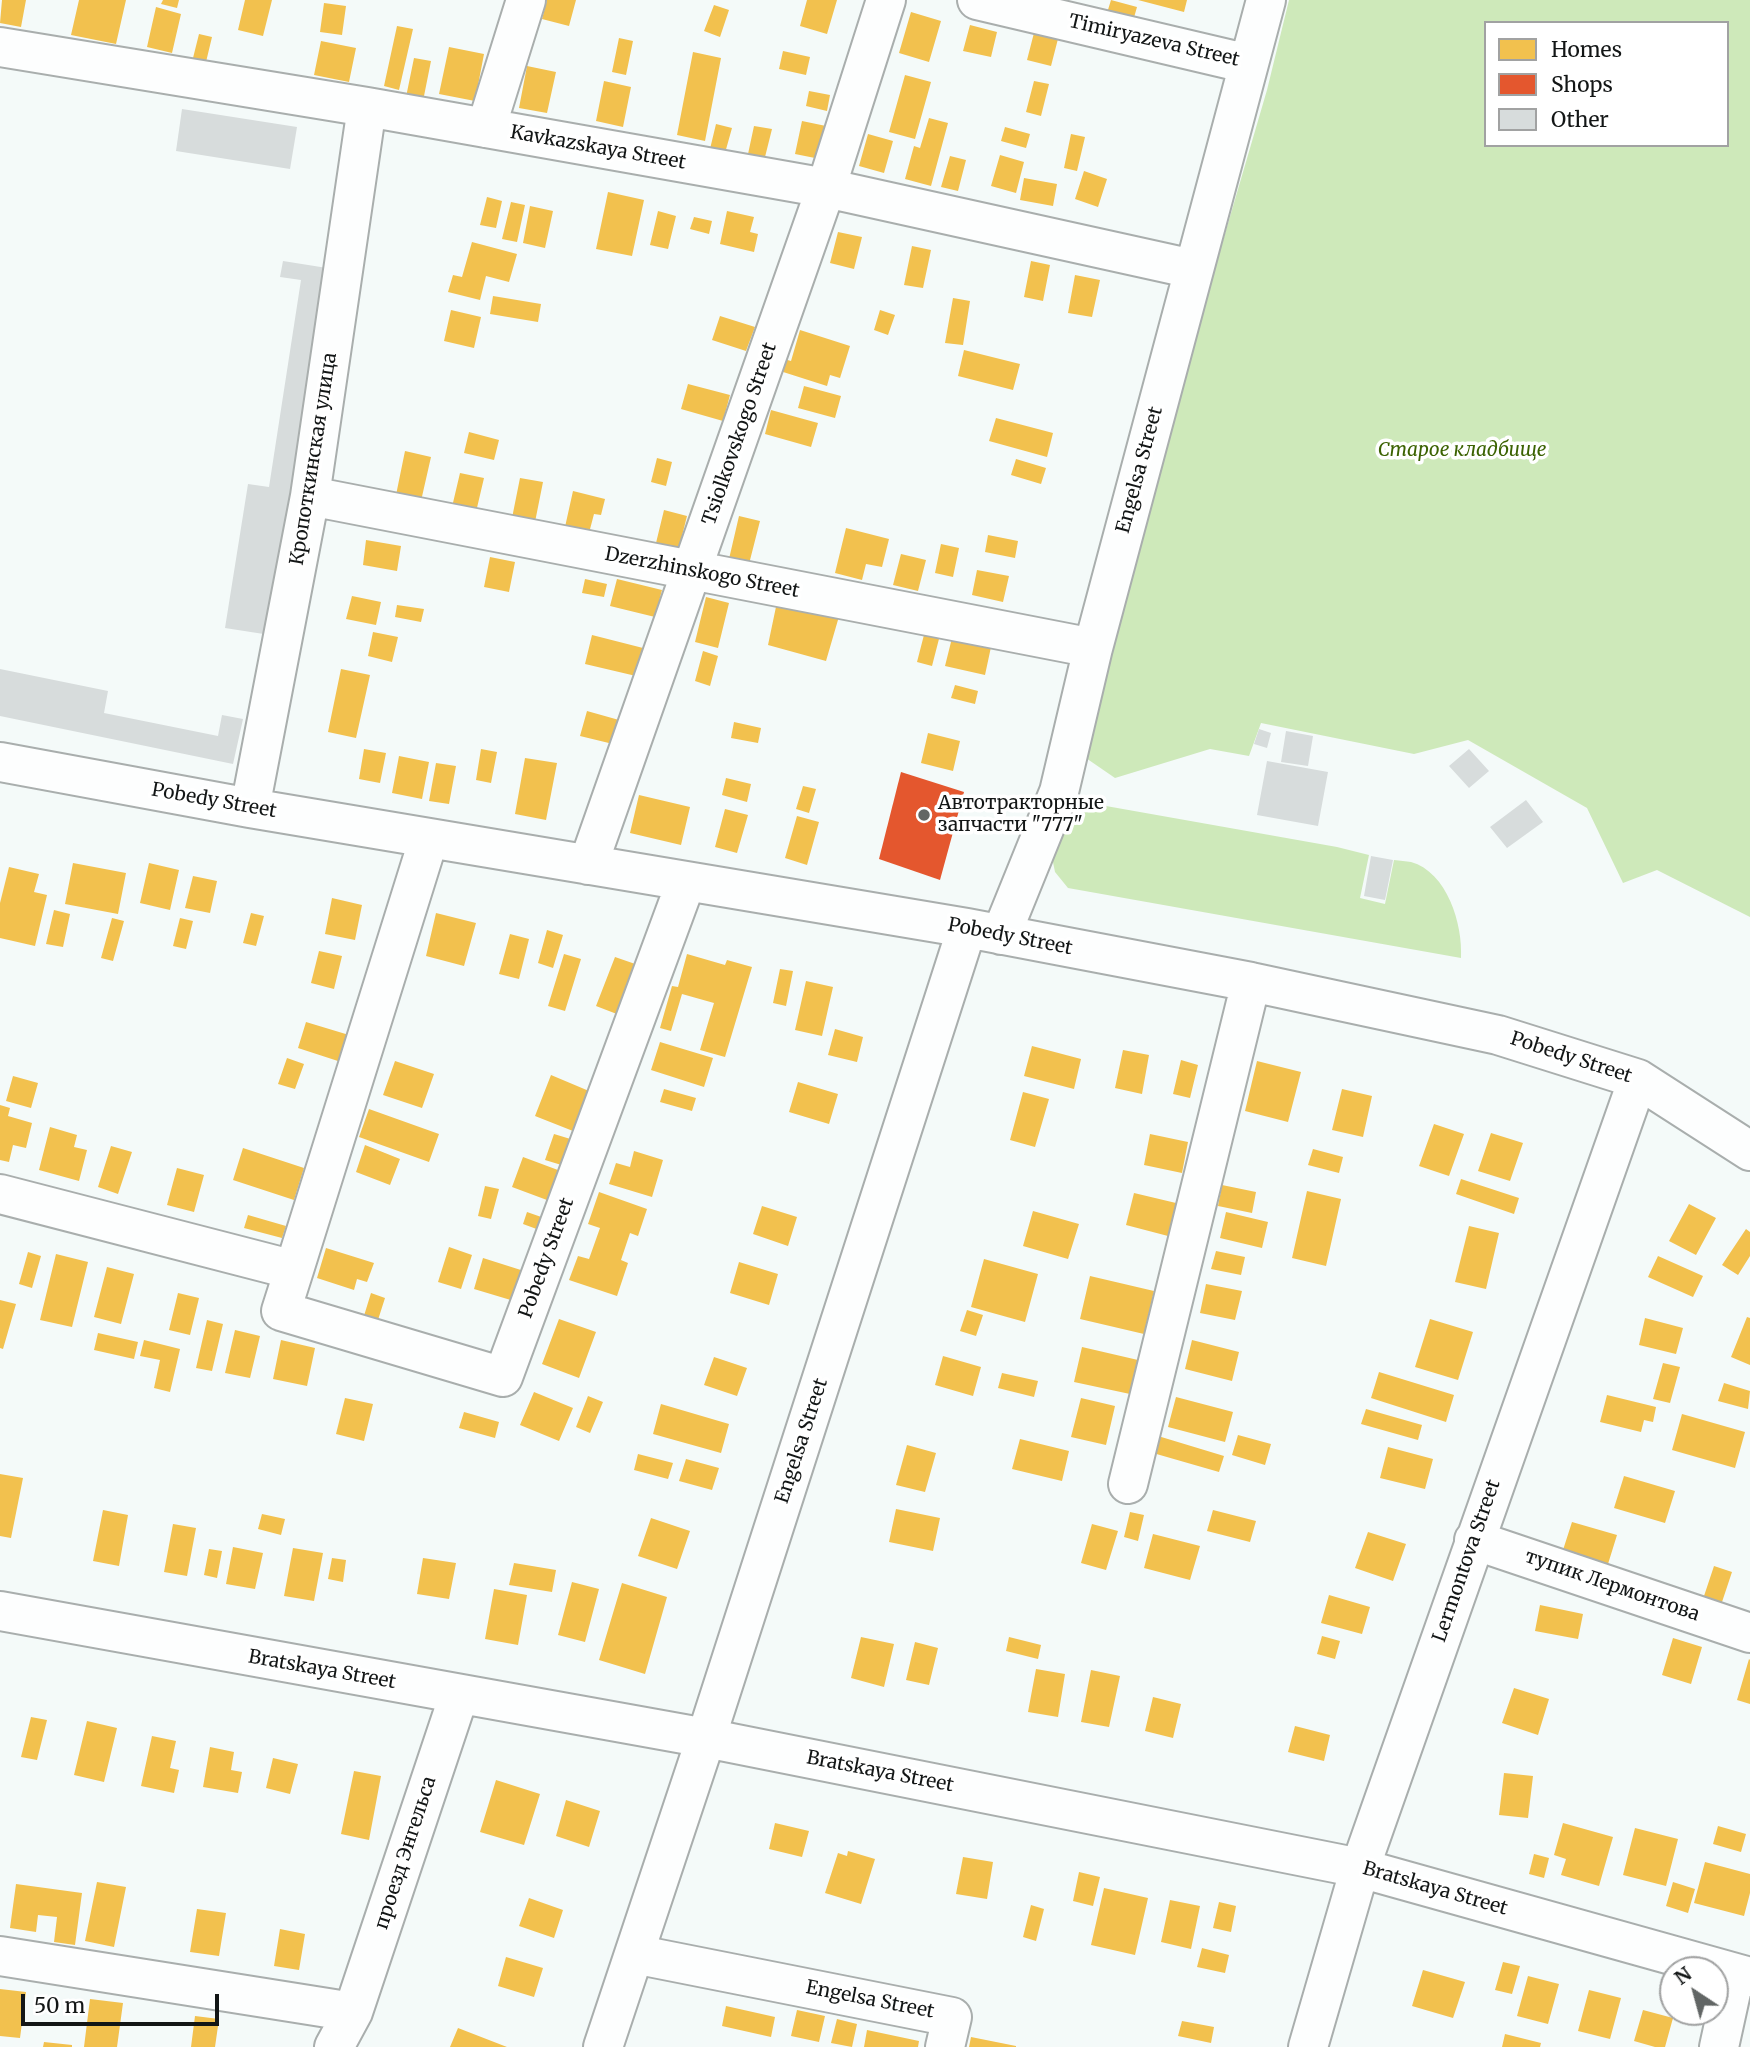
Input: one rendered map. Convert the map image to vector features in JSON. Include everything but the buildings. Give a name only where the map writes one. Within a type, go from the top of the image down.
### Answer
[{"type":"street","points":[[486,128],[526,0]]},
{"type":"street","name":"Tsiolkovskogo Street","points":[[587,865],[826,188],[886,0]]},
{"type":"street","name":"Timiryazeva Street","points":[[977,0],[1249,64]]},
{"type":"street","name":"Engelsa Street","points":[[603,2047],[706,1738],[984,931],[1059,792],[1093,648],[1266,0]]},
{"type":"street","name":"Kavkazskaya Street","points":[[0,47],[367,107],[826,188],[1193,269]]},
{"type":"street","name":"Кропоткинская улица","points":[[250,808],[310,496],[367,107]]},
{"type":"street","name":"Dzerzhinskogo Street","points":[[310,496],[1093,648]]},
{"type":"street","name":"Pobedy Street","points":[[0,762],[250,808],[984,931],[1251,982],[1498,1035],[1638,1079],[1750,1151]]},
{"type":"street","name":"Pobedy Street","points":[[429,838],[281,1311],[503,1377],[686,882]]},
{"type":"street","points":[[1128,1484],[1251,982]]},
{"type":"street","name":"Lermontova Street","points":[[1308,2047],[1360,1868],[1638,1079]]},
{"type":"street","points":[[0,1194],[294,1270]]},
{"type":"street","name":"тупик Лермонтова","points":[[1474,1539],[1750,1633]]},
{"type":"street","name":"Bratskaya Street","points":[[0,1611],[706,1738],[1360,1868],[1743,1976]]},
{"type":"street","name":"проезд Энгельса","points":[[334,2047],[353,2012],[458,1695]]},
{"type":"street","name":"Engelsa Street","points":[[634,1954],[951,2017],[945,2047]]},
{"type":"street","points":[[0,1956],[353,2012]]},
{"type":"street","points":[[1719,2047],[1743,1976]]},
{"type":"green space","name":"Старое кладбище","points":[[1289,0],[1750,0],[1750,917],[1657,870],[1623,883],[1587,808],[1468,740],[1414,754],[1261,723],[1249,756],[1210,749],[1115,778],[1083,756],[1082,723],[1267,90]]},
{"type":"green space","points":[[1106,806],[1369,855],[1360,898],[1385,904],[1394,860],[1411,862],[1434,876],[1450,901],[1459,930],[1461,958],[1068,888],[1055,872],[1051,852],[1059,830],[1078,810]]},
{"type":"place","name":"Автотракторные запчасти \"777\"","points":[[924,815]]}]
